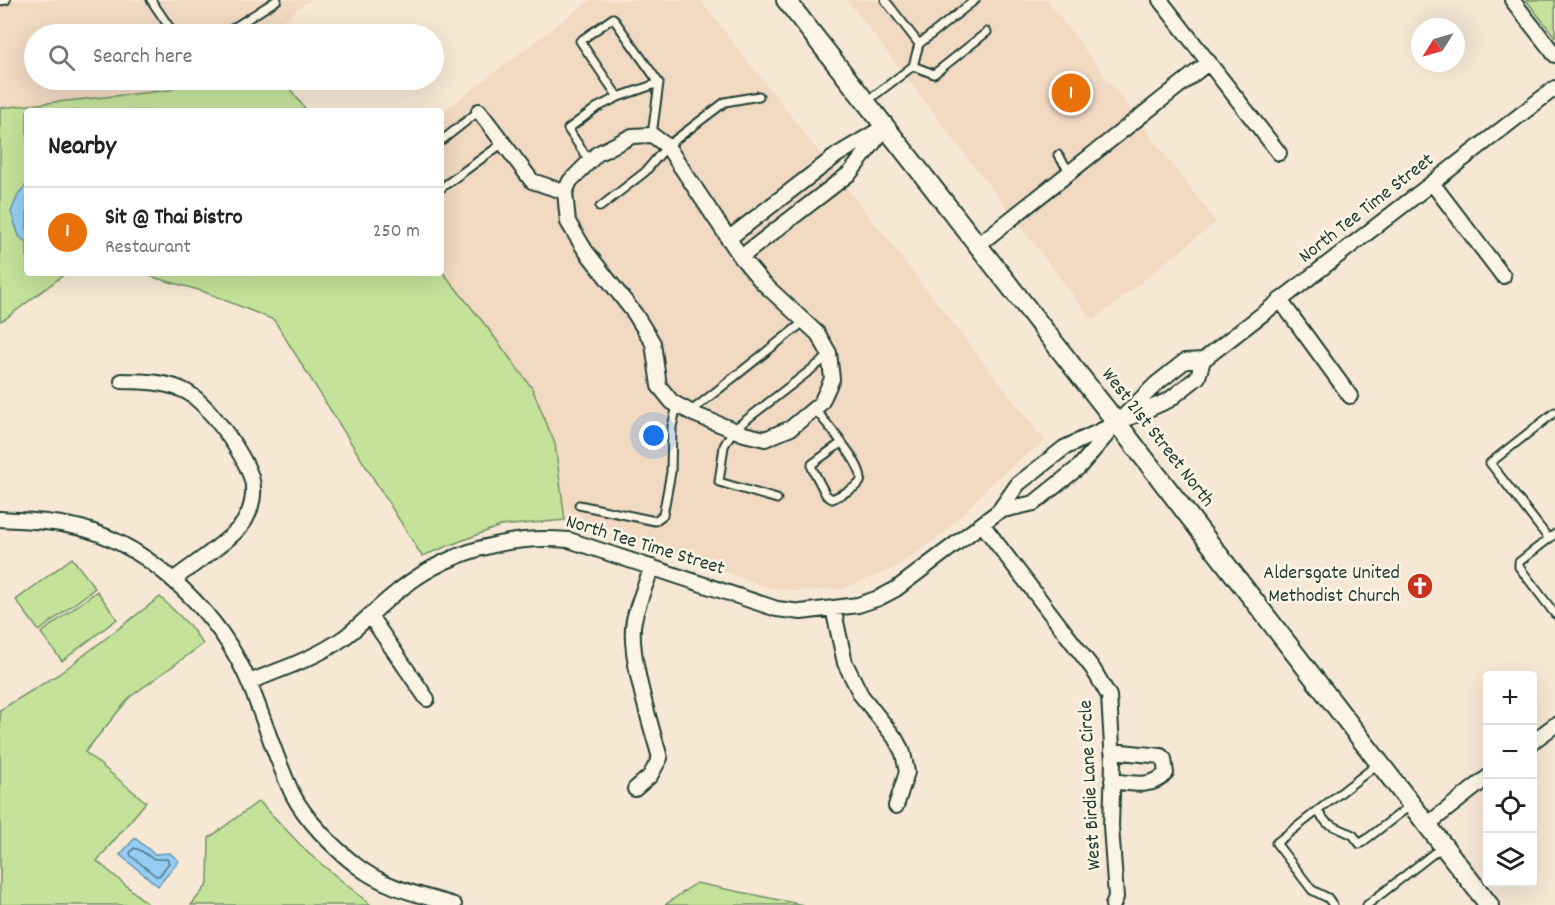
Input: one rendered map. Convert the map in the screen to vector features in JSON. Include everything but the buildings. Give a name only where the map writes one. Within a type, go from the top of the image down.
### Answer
[{"type":"main road","name":"West 21st Street North","points":[[786,0],[978,244],[1489,905]]},
{"type":"street","points":[[1160,0],[1279,153]]},
{"type":"street","points":[[1512,0],[1555,54]]},
{"type":"street","points":[[978,244],[1209,62]]},
{"type":"street","name":"North Tee Time Street","points":[[999,511],[1034,502],[1079,467],[1117,423],[1156,384],[1185,361],[1203,360],[1555,88]]},
{"type":"street","points":[[479,111],[532,181],[565,192]]},
{"type":"street","points":[[728,239],[837,155],[886,127]]},
{"type":"street","points":[[741,257],[850,172],[886,127]]},
{"type":"street","points":[[652,135],[667,146],[741,257],[762,282],[819,334],[830,355],[832,379],[821,402],[791,428],[765,439],[733,430],[672,402],[659,386],[653,343],[635,314],[585,250],[568,222],[565,192],[570,181],[597,154],[632,136],[652,135]]},
{"type":"street","points":[[1432,183],[1503,276]]},
{"type":"street","points":[[1280,300],[1350,396]]},
{"type":"street","name":"North Tee Time Street","points":[[249,682],[309,659],[344,637],[399,590],[437,566],[481,548],[516,540],[549,538],[569,540],[777,609],[801,612],[858,605],[896,590],[999,511],[1018,484],[1064,448],[1169,400],[1198,377],[1203,360]]},
{"type":"street","points":[[122,381],[167,383],[187,392],[203,405],[231,440],[251,477],[253,492],[251,506],[244,522],[229,537],[174,580]]},
{"type":"street","points":[[0,519],[49,521],[84,529],[118,543],[174,580],[199,605],[223,635],[249,682],[294,796],[316,826],[358,867],[380,881],[454,905]]},
{"type":"street","name":"West Birdie Lane Circle","points":[[982,524],[1093,669],[1109,696],[1112,751],[1111,826],[1116,897],[1113,905]]},
{"type":"street","points":[[635,789],[650,776],[660,758],[642,690],[632,636],[634,621],[652,567]]},
{"type":"street","points":[[833,608],[845,663],[861,695],[895,738],[903,753],[907,772],[896,806]]},
{"type":"street","points":[[370,616],[427,699]]},
{"type":"street","points":[[1537,739],[1555,725]]},
{"type":"street","points":[[1112,751],[1161,756],[1164,759],[1166,773],[1162,779],[1147,784],[1112,781]]},
{"type":"street","points":[[1426,825],[1485,779]]},
{"type":"lane","points":[[0,1],[6,0]]},
{"type":"lane","points":[[151,0],[167,24]]},
{"type":"lane","points":[[240,24],[277,0]]},
{"type":"lane","points":[[885,0],[919,44]]},
{"type":"lane","points":[[866,102],[913,66],[919,44],[975,0]]},
{"type":"lane","points":[[618,97],[580,41],[613,18],[659,83],[652,135]]},
{"type":"lane","points":[[913,66],[934,74],[987,32]]},
{"type":"lane","points":[[590,162],[568,129],[596,108],[618,97],[659,83]]},
{"type":"lane","points":[[600,207],[645,172],[667,146],[725,102],[759,96]]},
{"type":"lane","points":[[444,139],[479,111]]},
{"type":"lane","points":[[444,186],[503,143]]},
{"type":"lane","points":[[1058,155],[1070,172]]},
{"type":"lane","points":[[690,412],[805,321]]},
{"type":"lane","points":[[777,499],[719,482],[724,446],[733,430],[830,355]]},
{"type":"lane","points":[[579,505],[655,521],[660,519],[663,515],[671,472],[672,428],[677,405]]},
{"type":"lane","points":[[814,408],[841,443],[861,473],[858,483],[832,499],[826,495],[812,464],[841,443]]},
{"type":"lane","points":[[1555,412],[1490,463],[1552,536],[1519,562],[1519,567],[1555,614]]},
{"type":"lane","points":[[1334,905],[1328,898],[1312,890],[1276,843],[1379,763]]},
{"type":"lane","points":[[1317,811],[1327,823],[1353,835],[1360,844],[1412,805]]},
{"type":"lane","points":[[1367,905],[1443,846]]},
{"type":"shaded area","points":[[0,0],[310,0],[278,24],[24,24],[24,90],[171,90],[0,108]]},
{"type":"shaded area","points":[[590,0],[700,0],[1045,441],[998,477],[945,532],[895,568],[841,589],[795,591],[766,587],[617,531],[589,523],[565,520],[555,444],[487,327],[444,274],[444,111]]},
{"type":"shaded area","points":[[847,0],[1047,0],[1216,222],[1093,321]]},
{"type":"green space","points":[[1526,0],[1555,0],[1555,37]]},
{"type":"green space","points":[[171,90],[291,90],[305,108],[24,108],[24,276],[62,276],[0,321],[0,108]]},
{"type":"green space","points":[[444,274],[532,388],[555,444],[565,520],[500,526],[422,556],[274,320],[202,291],[151,276],[444,276]]},
{"type":"green space","points":[[72,558],[95,588],[39,631],[16,600]]},
{"type":"green space","points":[[97,591],[117,619],[62,661],[41,633]]},
{"type":"green space","points":[[160,597],[190,626],[203,644],[130,697],[85,752],[146,802],[97,861],[149,905],[0,905],[0,710],[59,674]]},
{"type":"green space","points":[[259,801],[308,853],[371,905],[191,905],[208,884],[209,838]]},
{"type":"green space","points":[[696,883],[804,905],[665,905]]},
{"type":"water","points":[[24,187],[24,240],[19,236],[11,212]]},
{"type":"water","points":[[135,838],[154,854],[170,853],[179,861],[158,886],[120,855]]},
{"type":"place","name":"Sit @ Thai Bistro","points":[[1071,93]]},
{"type":"place","name":"Aldersgate United Methodist Church","points":[[1420,586]]}]
